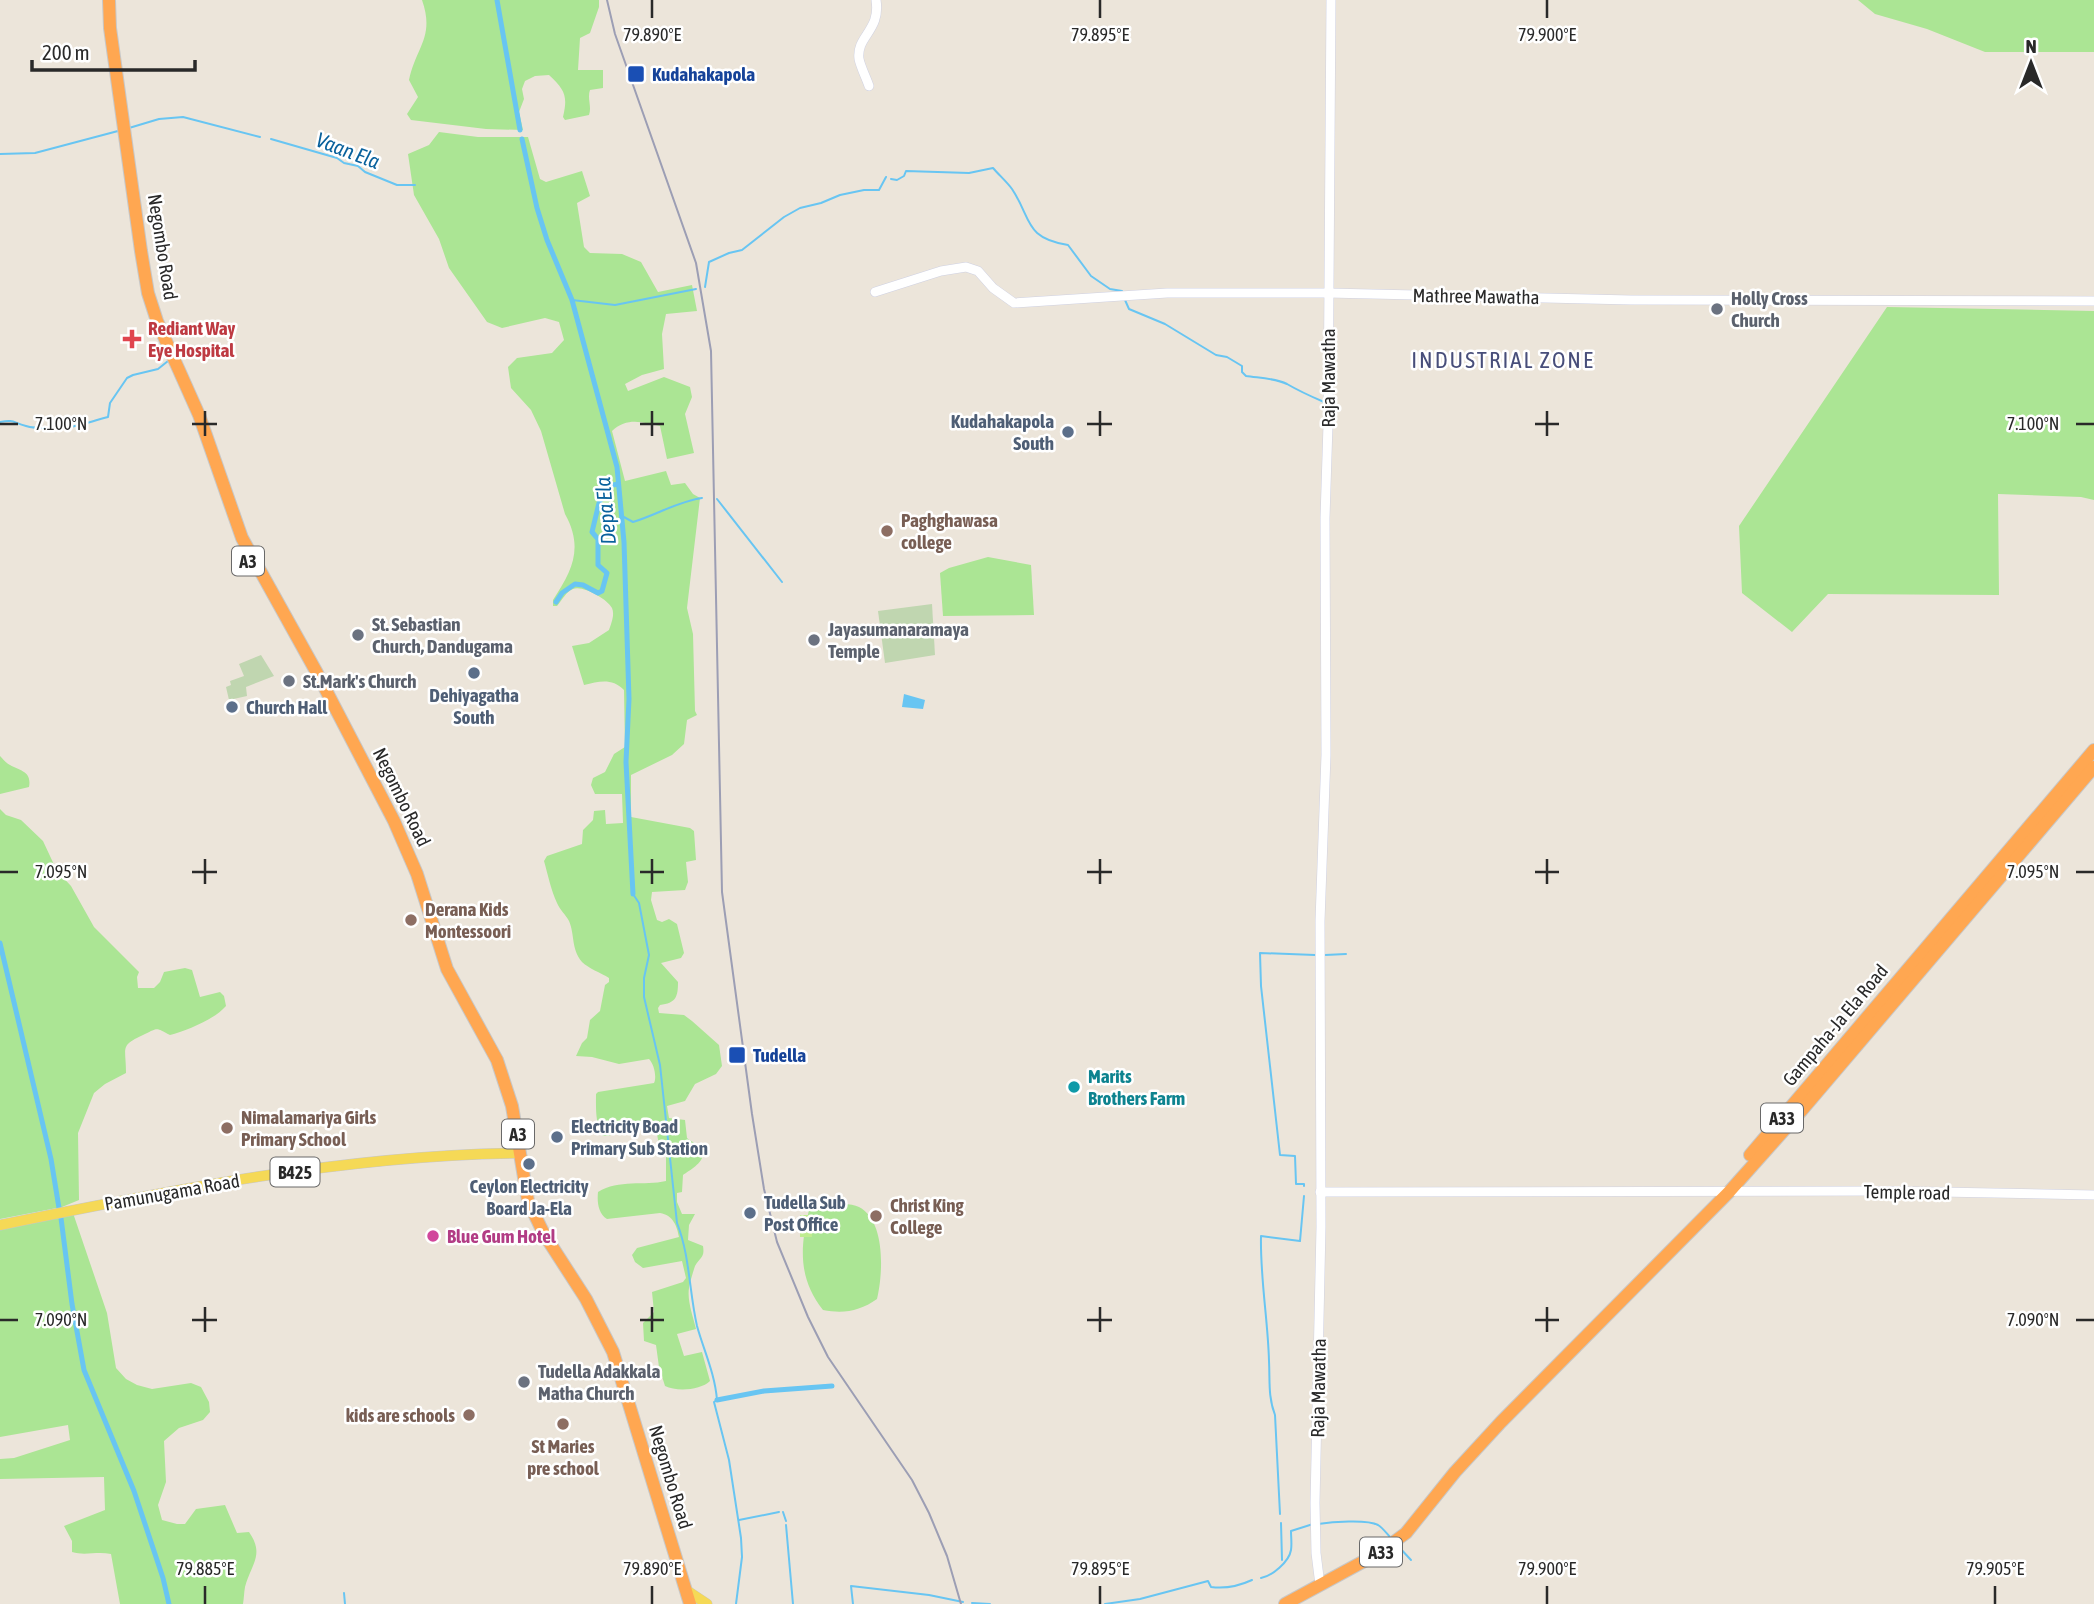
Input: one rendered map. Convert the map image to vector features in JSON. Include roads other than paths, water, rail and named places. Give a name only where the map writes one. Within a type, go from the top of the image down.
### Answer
[{"type":"highway","name":"Negombo Road","points":[[103,0],[104,28],[135,251],[147,310],[189,405],[232,531],[312,675],[396,837],[411,875],[439,967],[486,1052],[497,1080],[516,1153]]},
{"type":"highway","name":"Negombo Road","points":[[109,0],[110,28],[141,251],[153,310],[199,415],[242,538],[322,683],[407,849],[447,969],[492,1050],[512,1106],[523,1203],[538,1236],[592,1320],[609,1354],[691,1602]]},
{"type":"highway","name":"Gampaha-Ja Ela Road","points":[[1724,1192],[2094,750]]},
{"type":"highway","name":"Gampaha-Ja Ela Road","points":[[1285,1604],[1367,1560],[1398,1540],[1455,1472],[1802,1110],[2094,767]]},
{"type":"main road","name":"Pamunugama Road","points":[[0,1225],[167,1191],[321,1168],[415,1158],[516,1153]]},
{"type":"street","points":[[869,86],[859,57],[863,40],[878,14],[876,0]]},
{"type":"street","name":"Raja Mawatha","points":[[1320,1585],[1315,1503],[1320,1192],[1320,921],[1326,755],[1325,518],[1331,0]]},
{"type":"street","name":"Mathree Mawatha","points":[[874,292],[941,271],[966,267],[978,271],[993,288],[1014,303],[1167,293],[1328,293],[1630,300],[2094,302]]},
{"type":"street","name":"Temple road","points":[[1320,1192],[1886,1191],[2094,1195]]},
{"type":"water","points":[[904,694],[925,700],[923,709],[902,707]]},
{"type":"waterway","name":"Depa Ela","points":[[497,0],[520,130]]},
{"type":"waterway","name":"Vaan Ela","points":[[129,128],[159,119],[183,117],[260,137]]},
{"type":"waterway","name":"Vaan Ela","points":[[0,154],[35,153],[118,131]]},
{"type":"waterway","name":"Vaan Ela","points":[[271,139],[337,158],[397,185],[415,185]]},
{"type":"waterway","name":"Depa Ela","points":[[522,139],[537,208],[572,300],[617,467],[624,542],[629,699],[626,762],[633,894]]},
{"type":"waterway","points":[[891,179],[897,180],[904,176],[906,171],[969,173],[993,168],[1012,189],[1036,232],[1044,238],[1068,245],[1091,276],[1110,289],[1122,291]]},
{"type":"waterway","points":[[705,287],[709,262],[742,250],[800,208],[840,195],[879,190],[886,177]]},
{"type":"waterway","points":[[572,300],[615,305],[696,289]]},
{"type":"waterway","points":[[1125,300],[1129,309],[1165,324],[1216,355],[1227,357],[1242,366],[1242,372],[1246,376],[1282,382],[1324,402]]},
{"type":"waterway","points":[[0,422],[11,421],[34,428],[66,428],[108,417],[110,403],[127,378],[158,369],[168,361]]},
{"type":"waterway","points":[[556,602],[562,593],[575,584],[598,593],[602,591],[607,573],[598,565],[598,539],[592,532],[599,503],[608,486],[618,484]]},
{"type":"waterway","points":[[622,516],[633,522],[702,498]]},
{"type":"waterway","points":[[717,499],[782,582]]},
{"type":"waterway","points":[[633,894],[639,903],[649,955],[644,978],[644,997],[660,1065],[677,1223],[684,1248],[697,1326],[714,1381],[717,1400],[714,1402],[729,1460],[741,1538],[742,1557],[736,1604]]},
{"type":"waterway","points":[[0,943],[51,1159],[59,1208]]},
{"type":"waterway","points":[[1304,1186],[1296,1184],[1295,1156],[1280,1155],[1261,986],[1260,953],[1315,955]]},
{"type":"waterway","points":[[1325,955],[1346,954]]},
{"type":"waterway","points":[[1280,1514],[1261,1236],[1300,1241],[1304,1196]]},
{"type":"waterway","points":[[61,1218],[84,1370],[134,1491],[169,1604]]},
{"type":"waterway","points":[[717,1400],[764,1391],[832,1386]]},
{"type":"waterway","points":[[739,1520],[779,1512]]},
{"type":"waterway","points":[[783,1512],[786,1521]]},
{"type":"waterway","points":[[1281,1523],[1282,1560]]},
{"type":"waterway","points":[[1318,1524],[1373,1523],[1380,1526],[1391,1538]]},
{"type":"waterway","points":[[1261,1578],[1284,1564],[1290,1555],[1291,1531],[1313,1524]]},
{"type":"waterway","points":[[786,1525],[793,1604]]},
{"type":"waterway","points":[[1398,1546],[1411,1560]]},
{"type":"waterway","points":[[1105,1604],[1140,1599],[1208,1581],[1211,1587],[1222,1588],[1252,1580]]},
{"type":"waterway","points":[[853,1604],[851,1586],[929,1595],[963,1602]]},
{"type":"waterway","points":[[344,1593],[345,1604]]},
{"type":"waterway","points":[[972,1603],[990,1604]]},
{"type":"railway","points":[[607,0],[615,34],[696,263],[711,351],[722,892],[764,1189],[777,1242],[808,1317],[828,1357],[912,1480],[947,1556],[961,1604]]},
{"type":"place","name":"Kudahakapola","points":[[636,74]]},
{"type":"place","name":"Holly Cross Church","points":[[1717,309]]},
{"type":"place","name":"Rediant Way Eye Hospital","points":[[132,339]]},
{"type":"place","name":"Kudahakapola South","points":[[1068,432]]},
{"type":"place","name":"Paghghawasa college","points":[[887,531]]},
{"type":"place","name":"St. Sebastian Church, Dandugama","points":[[358,635]]},
{"type":"place","name":"Jayasumanaramaya Temple","points":[[814,640]]},
{"type":"place","name":"Dehiyagatha South","points":[[474,673]]},
{"type":"place","name":"St.Mark's Church","points":[[289,681]]},
{"type":"place","name":"Church Hall","points":[[232,707]]},
{"type":"place","name":"Derana Kids Montessoori","points":[[411,920]]},
{"type":"place","name":"Tudella","points":[[737,1055]]},
{"type":"place","name":"Marits Brothers Farm","points":[[1074,1087]]},
{"type":"place","name":"Nimalamariya Girls Primary School","points":[[227,1128]]},
{"type":"place","name":"Electricity Boad Primary Sub Station","points":[[557,1137]]},
{"type":"place","name":"Ceylon Electricity Board Ja-Ela","points":[[529,1164]]},
{"type":"place","name":"Tudella Sub Post Office","points":[[750,1213]]},
{"type":"place","name":"Christ King College","points":[[876,1216]]},
{"type":"place","name":"Blue Gum Hotel","points":[[433,1236]]},
{"type":"place","name":"Tudella Adakkala Matha Church","points":[[524,1382]]},
{"type":"place","name":"kids are schools","points":[[469,1415]]},
{"type":"place","name":"St Maries pre school","points":[[563,1424]]},
{"type":"district","name":"INDUSTRIAL ZONE","points":[[1503,360]]}]
